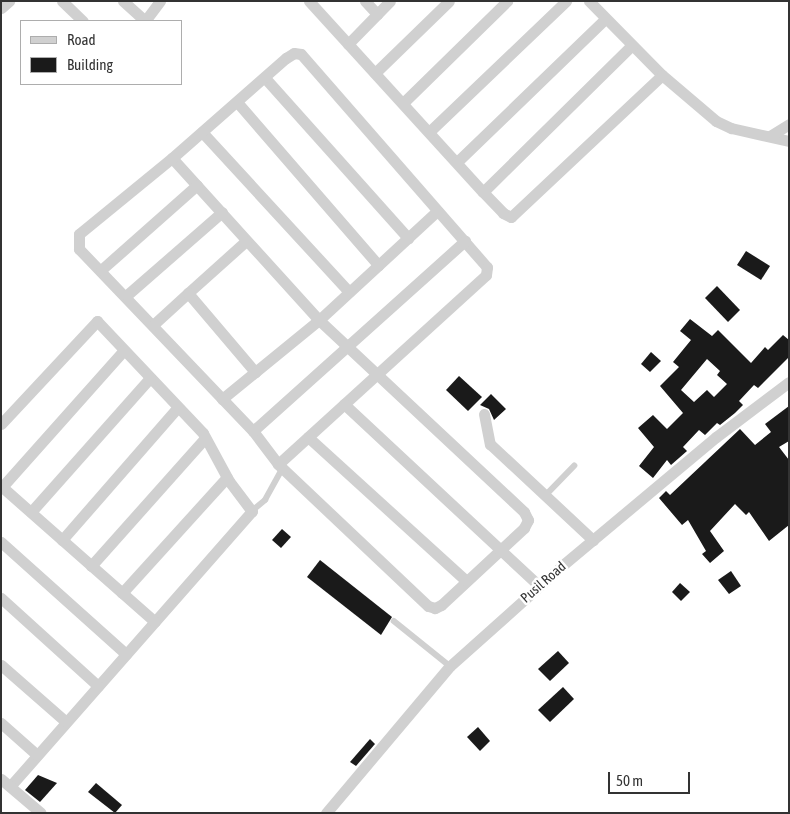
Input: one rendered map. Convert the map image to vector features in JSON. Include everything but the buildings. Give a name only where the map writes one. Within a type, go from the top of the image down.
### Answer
[{"type":"street","points":[[1,8],[9,1]]},
{"type":"street","points":[[62,1],[82,20]]},
{"type":"street","points":[[123,1],[144,20]]},
{"type":"street","points":[[146,20],[160,1]]},
{"type":"street","points":[[309,1],[483,192],[503,213],[511,217],[518,213],[662,75]]},
{"type":"street","points":[[366,1],[377,14]]},
{"type":"street","points":[[348,44],[390,1]]},
{"type":"street","points":[[375,73],[449,1]]},
{"type":"street","points":[[403,103],[507,1]]},
{"type":"street","points":[[429,132],[566,1]]},
{"type":"street","points":[[589,1],[662,75],[716,121],[731,128],[789,141]]},
{"type":"street","points":[[457,162],[605,19]]},
{"type":"street","points":[[483,192],[632,45]]},
{"type":"street","points":[[172,158],[319,320],[375,376],[524,512],[528,520],[524,528],[435,608],[428,606],[280,466],[252,431],[126,295],[79,249],[79,234],[172,158],[294,52],[301,54],[437,211],[484,262],[486,276],[375,376],[344,404],[308,437],[280,466]]},
{"type":"street","points":[[265,78],[408,238]]},
{"type":"street","points":[[237,102],[378,265]]},
{"type":"street","points":[[770,136],[789,124]]},
{"type":"street","points":[[202,132],[349,292]]},
{"type":"street","points":[[101,270],[197,185]]},
{"type":"street","points":[[222,399],[319,320],[437,211]]},
{"type":"street","points":[[126,295],[222,212]]},
{"type":"street","points":[[153,325],[246,241]]},
{"type":"street","points":[[252,431],[465,241]]},
{"type":"street","points":[[188,293],[255,372]]},
{"type":"street","points":[[1,424],[97,321],[205,438],[227,477],[252,511],[37,755],[6,782],[41,813]]},
{"type":"street","points":[[124,350],[2,486],[155,622]]},
{"type":"street","points":[[31,512],[150,378]]},
{"type":"street","name":"Pusil Road","points":[[326,813],[450,666],[593,540],[716,437],[789,382]]},
{"type":"street","points":[[344,404],[501,548],[539,586]]},
{"type":"street","points":[[62,540],[178,408]]},
{"type":"street","points":[[484,414],[490,444],[593,540]]},
{"type":"street","points":[[308,437],[465,580]]},
{"type":"street","points":[[91,566],[205,438]]},
{"type":"street","points":[[122,593],[227,477]]},
{"type":"street","points":[[1,542],[126,654]]},
{"type":"street","points":[[1,598],[98,686]]},
{"type":"street","points":[[1,665],[66,722]]},
{"type":"street","points":[[1,723],[37,755]]},
{"type":"lane","points":[[252,511],[265,500],[280,466]]},
{"type":"lane","points":[[545,496],[574,466]]},
{"type":"lane","points":[[394,621],[450,666]]}]
